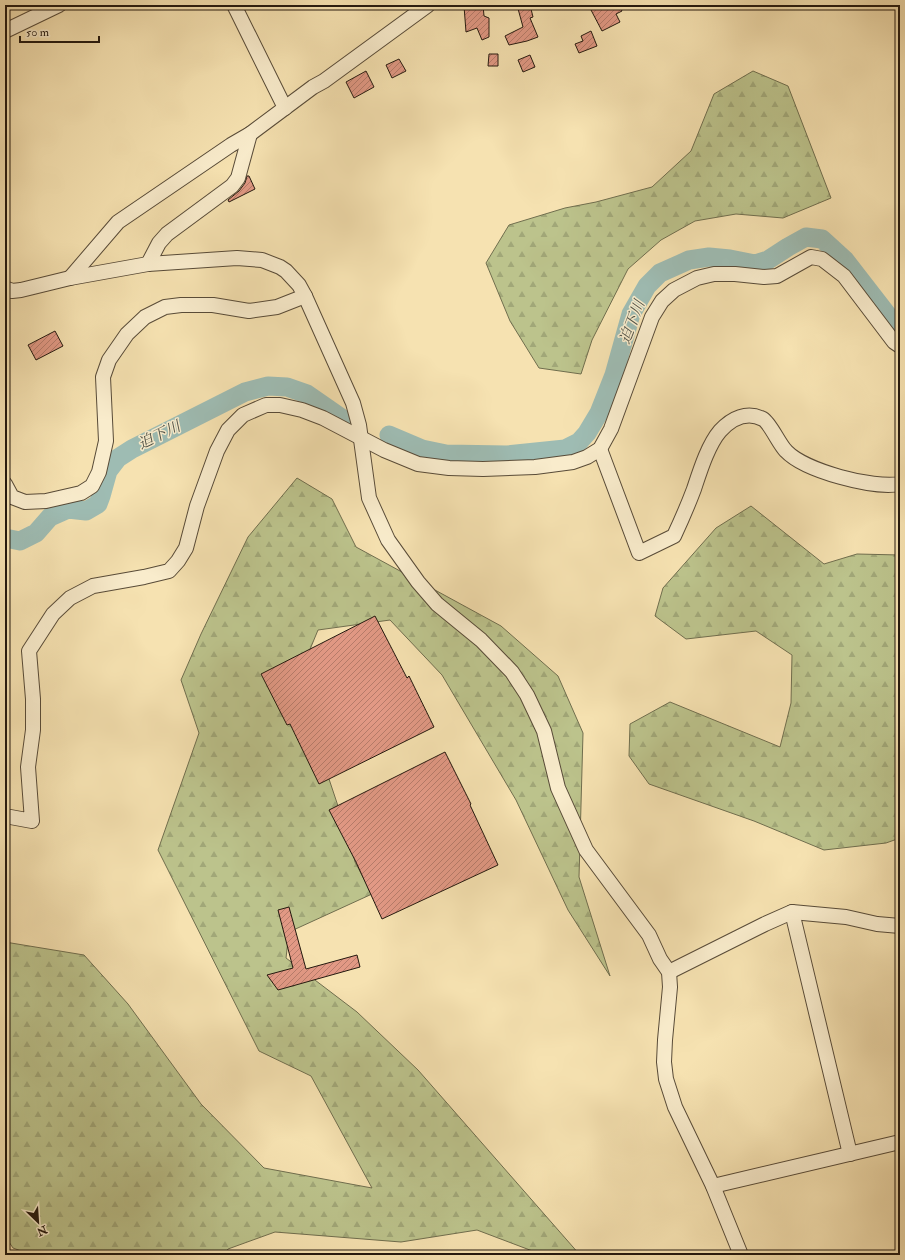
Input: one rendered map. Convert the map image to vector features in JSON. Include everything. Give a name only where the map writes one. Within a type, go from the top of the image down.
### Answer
[{"type":"street","points":[[5,31],[59,5]]},
{"type":"street","points":[[234,5],[285,108]]},
{"type":"street","points":[[70,278],[118,222],[231,145],[250,134],[428,5]]},
{"type":"street","points":[[148,264],[159,243],[168,234],[232,186],[238,178],[250,134]]},
{"type":"street","points":[[5,816],[32,821],[28,767],[33,730],[33,699],[29,652],[53,614],[70,598],[93,586],[168,571],[178,561],[186,548],[197,506],[217,451],[228,430],[243,415],[266,405],[280,405],[302,410],[323,418],[384,450],[418,464],[449,468],[483,469],[527,467],[573,462],[587,457],[600,449],[611,429],[652,317],[662,301],[674,290],[697,278],[714,274],[735,274],[764,277],[777,276],[811,257],[822,259],[844,276],[894,342],[900,346]]},
{"type":"street","points":[[5,288],[12,291],[21,290],[70,278],[148,264],[237,258],[262,260],[286,271],[299,284],[353,404],[358,425],[369,498],[388,540],[418,582],[437,604],[481,640],[516,678],[527,695],[544,731],[558,788],[586,850],[649,935],[660,959],[669,972],[670,987],[664,1062],[666,1079],[675,1108],[713,1186],[741,1255]]},
{"type":"street","points":[[5,299],[21,290]]},
{"type":"street","points":[[5,484],[12,497],[25,502],[46,501],[81,493],[92,486],[100,472],[106,441],[103,377],[109,360],[127,334],[145,317],[165,307],[181,305],[213,305],[249,311],[278,306],[305,296]]},
{"type":"street","points":[[600,449],[639,553],[674,536],[686,510],[706,454],[720,431],[735,418],[750,415],[765,420],[786,451],[801,463],[833,475],[870,483],[893,485],[900,484]]},
{"type":"street","points":[[669,972],[792,912],[846,917],[878,924],[900,926]]},
{"type":"street","points":[[792,912],[850,1154]]},
{"type":"street","points":[[713,1186],[900,1142]]},
{"type":"green space","points":[[753,71],[788,86],[831,198],[783,218],[736,214],[695,221],[661,240],[628,269],[592,340],[581,374],[539,368],[510,321],[486,263],[509,225],[565,208],[596,202],[652,187],[691,151],[714,94]]},
{"type":"green space","points":[[297,478],[332,499],[356,547],[501,626],[558,676],[583,733],[579,877],[610,976],[568,910],[516,800],[442,675],[390,620],[318,630],[294,688],[324,764],[352,848],[355,862],[372,894],[289,932],[286,958],[357,1012],[418,1070],[580,1255],[543,1255],[477,1230],[401,1242],[275,1232],[228,1249],[224,1255],[32,1255],[13,1248],[5,1236],[5,942],[84,955],[128,1004],[201,1104],[264,1168],[372,1188],[311,1076],[259,1051],[158,850],[199,733],[181,680],[201,634],[248,537]]},
{"type":"green space","points":[[751,506],[824,564],[857,554],[900,555],[900,838],[886,843],[824,850],[754,821],[649,784],[629,756],[630,724],[670,702],[780,747],[791,703],[792,655],[756,631],[686,639],[655,616],[663,588],[716,528]]},
{"type":"building","points":[[483,5],[484,16],[489,18],[489,37],[482,40],[477,28],[466,32],[464,6]]},
{"type":"building","points":[[517,5],[530,5],[533,17],[530,18],[538,37],[509,45],[505,36],[523,27]]},
{"type":"building","points":[[601,5],[619,5],[622,11],[616,14],[620,22],[602,31],[591,10]]},
{"type":"building","points":[[591,31],[597,46],[579,53],[575,44],[583,41],[581,36]]},
{"type":"building","points":[[489,54],[498,54],[498,66],[488,66]]},
{"type":"building","points":[[530,55],[535,67],[523,72],[518,60]]},
{"type":"building","points":[[399,59],[406,71],[392,78],[386,65]]},
{"type":"building","points":[[366,71],[374,87],[354,98],[346,82]]},
{"type":"building","points":[[247,176],[249,176],[255,189],[229,202],[228,200],[239,191],[245,183]]},
{"type":"building","points":[[55,331],[63,346],[36,360],[28,345]]},
{"type":"building","points":[[375,616],[407,678],[409,676],[434,727],[319,784],[290,724],[287,725],[261,674]]},
{"type":"building","points":[[445,752],[471,804],[470,805],[498,865],[382,919],[356,862],[329,810]]},
{"type":"building","points":[[289,907],[306,969],[357,955],[360,967],[278,990],[267,975],[293,968],[278,910]]},
{"type":"waterway","name":"迫下川","points":[[389,435],[422,449],[446,454],[507,455],[565,449],[579,442],[587,433],[599,413],[614,375],[631,314],[647,286],[660,273],[689,260],[709,257],[755,264],[768,260],[806,237],[822,239],[845,260],[900,331]]},
{"type":"waterway","name":"迫下川","points":[[5,538],[20,541],[36,533],[50,517],[68,509],[86,511],[98,504],[108,471],[118,458],[132,449],[245,392],[268,386],[287,387],[307,394],[343,419]]}]
